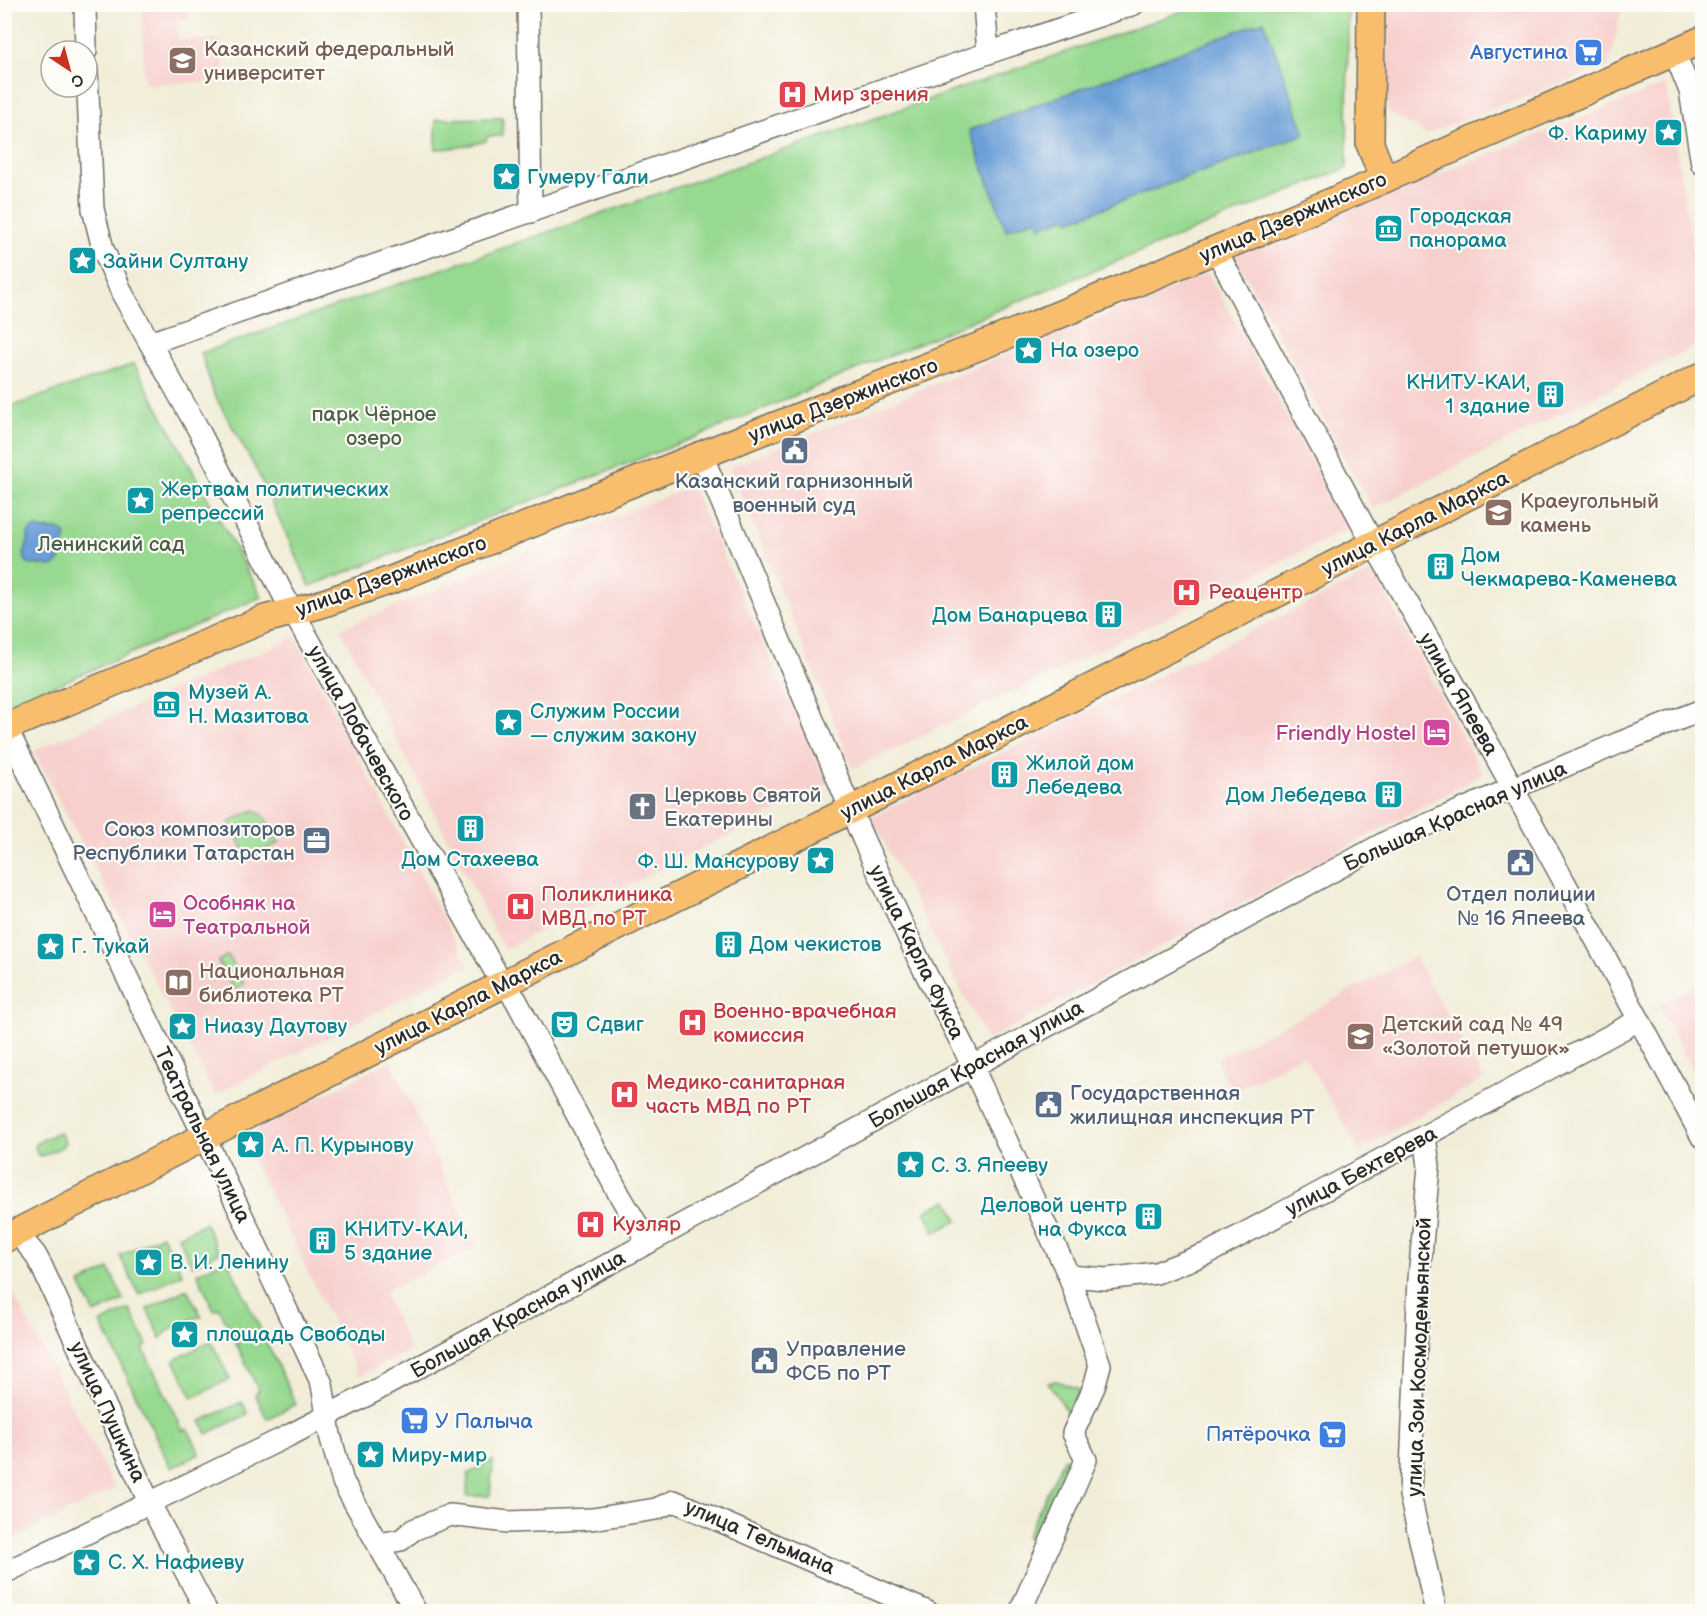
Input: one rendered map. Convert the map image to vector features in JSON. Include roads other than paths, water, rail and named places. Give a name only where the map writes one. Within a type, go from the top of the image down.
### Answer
[{"type":"main road","points":[[1371,4],[1370,144],[1384,179]]},
{"type":"main road","name":"улица Дзержинского","points":[[5,727],[266,620],[330,602],[394,579],[1034,325],[1384,179],[1702,40]]},
{"type":"main road","name":"улица Карла Маркса","points":[[1371,539],[1702,364]]},
{"type":"main road","name":"улица Карла Маркса","points":[[7,1225],[201,1130],[1371,539],[1702,376]]},
{"type":"street","points":[[85,4],[86,39]]},
{"type":"street","points":[[528,4],[531,212]]},
{"type":"street","points":[[984,4],[988,53]]},
{"type":"street","points":[[150,343],[1134,4]]},
{"type":"street","points":[[1674,51],[1690,91],[1702,164]]},
{"type":"street","name":"улица Лобачевского","points":[[88,99],[93,209],[103,249],[123,295],[197,427],[294,612],[500,979],[516,1000],[619,1194],[648,1243]]},
{"type":"street","name":"улица Япеева","points":[[1216,250],[1371,539],[1492,750],[1702,1137]]},
{"type":"street","name":"улица Карла Фукса","points":[[702,455],[847,803],[1069,1276],[1100,1365],[1094,1387],[1073,1433],[1086,1460],[1020,1611]]},
{"type":"street","name":"Большая Красная улица","points":[[4,1573],[327,1416],[1386,842],[1702,710]]},
{"type":"street","name":"Театральная улица","points":[[5,727],[322,1384],[330,1436],[343,1482],[416,1611]]},
{"type":"street","name":"улица Бехтерева","points":[[1069,1276],[1106,1279],[1156,1273],[1208,1253],[1640,1020]]},
{"type":"street","name":"улица Зои Космодемьянской","points":[[1425,1137],[1429,1166],[1419,1278],[1410,1495],[1436,1611]]},
{"type":"street","name":"улица Пушкина","points":[[7,1225],[34,1254],[42,1267],[149,1502],[207,1611]]},
{"type":"street","name":"улица Тельмана","points":[[378,1544],[401,1540],[413,1530],[450,1515],[508,1522],[592,1519],[656,1509],[674,1501],[928,1611]]},
{"type":"water","points":[[1264,21],[1305,134],[1069,221],[1067,217],[1040,227],[1037,219],[1006,230],[969,130]]},
{"type":"water","points":[[38,528],[45,531],[48,528],[50,530],[59,529],[66,535],[66,541],[62,547],[64,549],[60,552],[61,559],[54,566],[35,565],[26,561],[24,554],[28,543],[28,533]]},
{"type":"place","name":"Августина","points":[[1589,52]]},
{"type":"place","name":"Казанский федеральный университет","points":[[183,61]]},
{"type":"place","name":"Мир зрения","points":[[792,94]]},
{"type":"place","name":"Ф. Кариму","points":[[1668,133]]},
{"type":"place","name":"Гумеру Гали","points":[[506,177]]},
{"type":"place","name":"Городская панорама","points":[[1388,228]]},
{"type":"place","name":"Зайни Султану","points":[[82,261]]},
{"type":"place","name":"На озеро","points":[[1029,350]]},
{"type":"place","name":"КНИТУ-КАИ, 1 здание","points":[[1551,394]]},
{"type":"place","name":"Казанский гарнизонный военный суд","points":[[794,450]]},
{"type":"place","name":"Жертвам политических репрессий","points":[[140,501]]},
{"type":"place","name":"Краеугольный камень","points":[[1499,513]]},
{"type":"place","name":"Дом Чекмарева-Каменева","points":[[1440,567]]},
{"type":"place","name":"Реацентр","points":[[1187,592]]},
{"type":"place","name":"Дом Банарцева","points":[[1109,615]]},
{"type":"place","name":"Музей А. Н. Мазитова","points":[[167,704]]},
{"type":"place","name":"Служим России — служим закону","points":[[509,723]]},
{"type":"place","name":"Friendly Hostel","points":[[1437,733]]},
{"type":"place","name":"Жилой дом Лебедева","points":[[1005,775]]},
{"type":"place","name":"Дом Лебедева","points":[[1388,795]]},
{"type":"place","name":"Церковь Святой Екатерины","points":[[643,807]]},
{"type":"place","name":"Дом Стахеева","points":[[470,828]]},
{"type":"place","name":"Союз композиторов Республики Татарстан","points":[[316,841]]},
{"type":"place","name":"Ф. Ш. Мансурову","points":[[820,861]]},
{"type":"place","name":"Отдел полиции № 16 Япеева","points":[[1521,863]]},
{"type":"place","name":"Поликлиника МВД по РТ","points":[[520,906]]},
{"type":"place","name":"Особняк на Театральной","points":[[162,915]]},
{"type":"place","name":"Дом чекистов","points":[[728,944]]},
{"type":"place","name":"Г. Тукай","points":[[50,946]]},
{"type":"place","name":"Национальная библиотека РТ","points":[[178,983]]},
{"type":"place","name":"Военно-врачебная комиссия","points":[[692,1023]]},
{"type":"place","name":"Сдвиг","points":[[565,1024]]},
{"type":"place","name":"Ниазу Даутову","points":[[183,1026]]},
{"type":"place","name":"Детский сад № 49 «Золотой петушок»","points":[[1361,1036]]},
{"type":"place","name":"Медико-санитарная часть МВД по РТ","points":[[625,1094]]},
{"type":"place","name":"Государственная жилищная инспекция РТ","points":[[1049,1105]]},
{"type":"place","name":"А. П. Курынову","points":[[251,1145]]},
{"type":"place","name":"С. З. Япееву","points":[[910,1165]]},
{"type":"place","name":"Деловой центр на Фукса","points":[[1148,1217]]},
{"type":"place","name":"Кузляр","points":[[591,1224]]},
{"type":"place","name":"КНИТУ-КАИ, 5 здание","points":[[323,1241]]},
{"type":"place","name":"В. И. Ленину","points":[[149,1262]]},
{"type":"place","name":"площадь Свободы","points":[[185,1334]]},
{"type":"place","name":"Управление ФСБ по РТ","points":[[765,1361]]},
{"type":"place","name":"У Палыча","points":[[414,1421]]},
{"type":"place","name":"Пятёрочка","points":[[1332,1434]]},
{"type":"place","name":"Миру-мир","points":[[370,1455]]},
{"type":"place","name":"С. Х. Нафиеву","points":[[87,1562]]},
{"type":"park label","name":"парк Чёрное озеро","points":[[374,426]]},
{"type":"park label","name":"Ленинский сад","points":[[111,544]]}]
